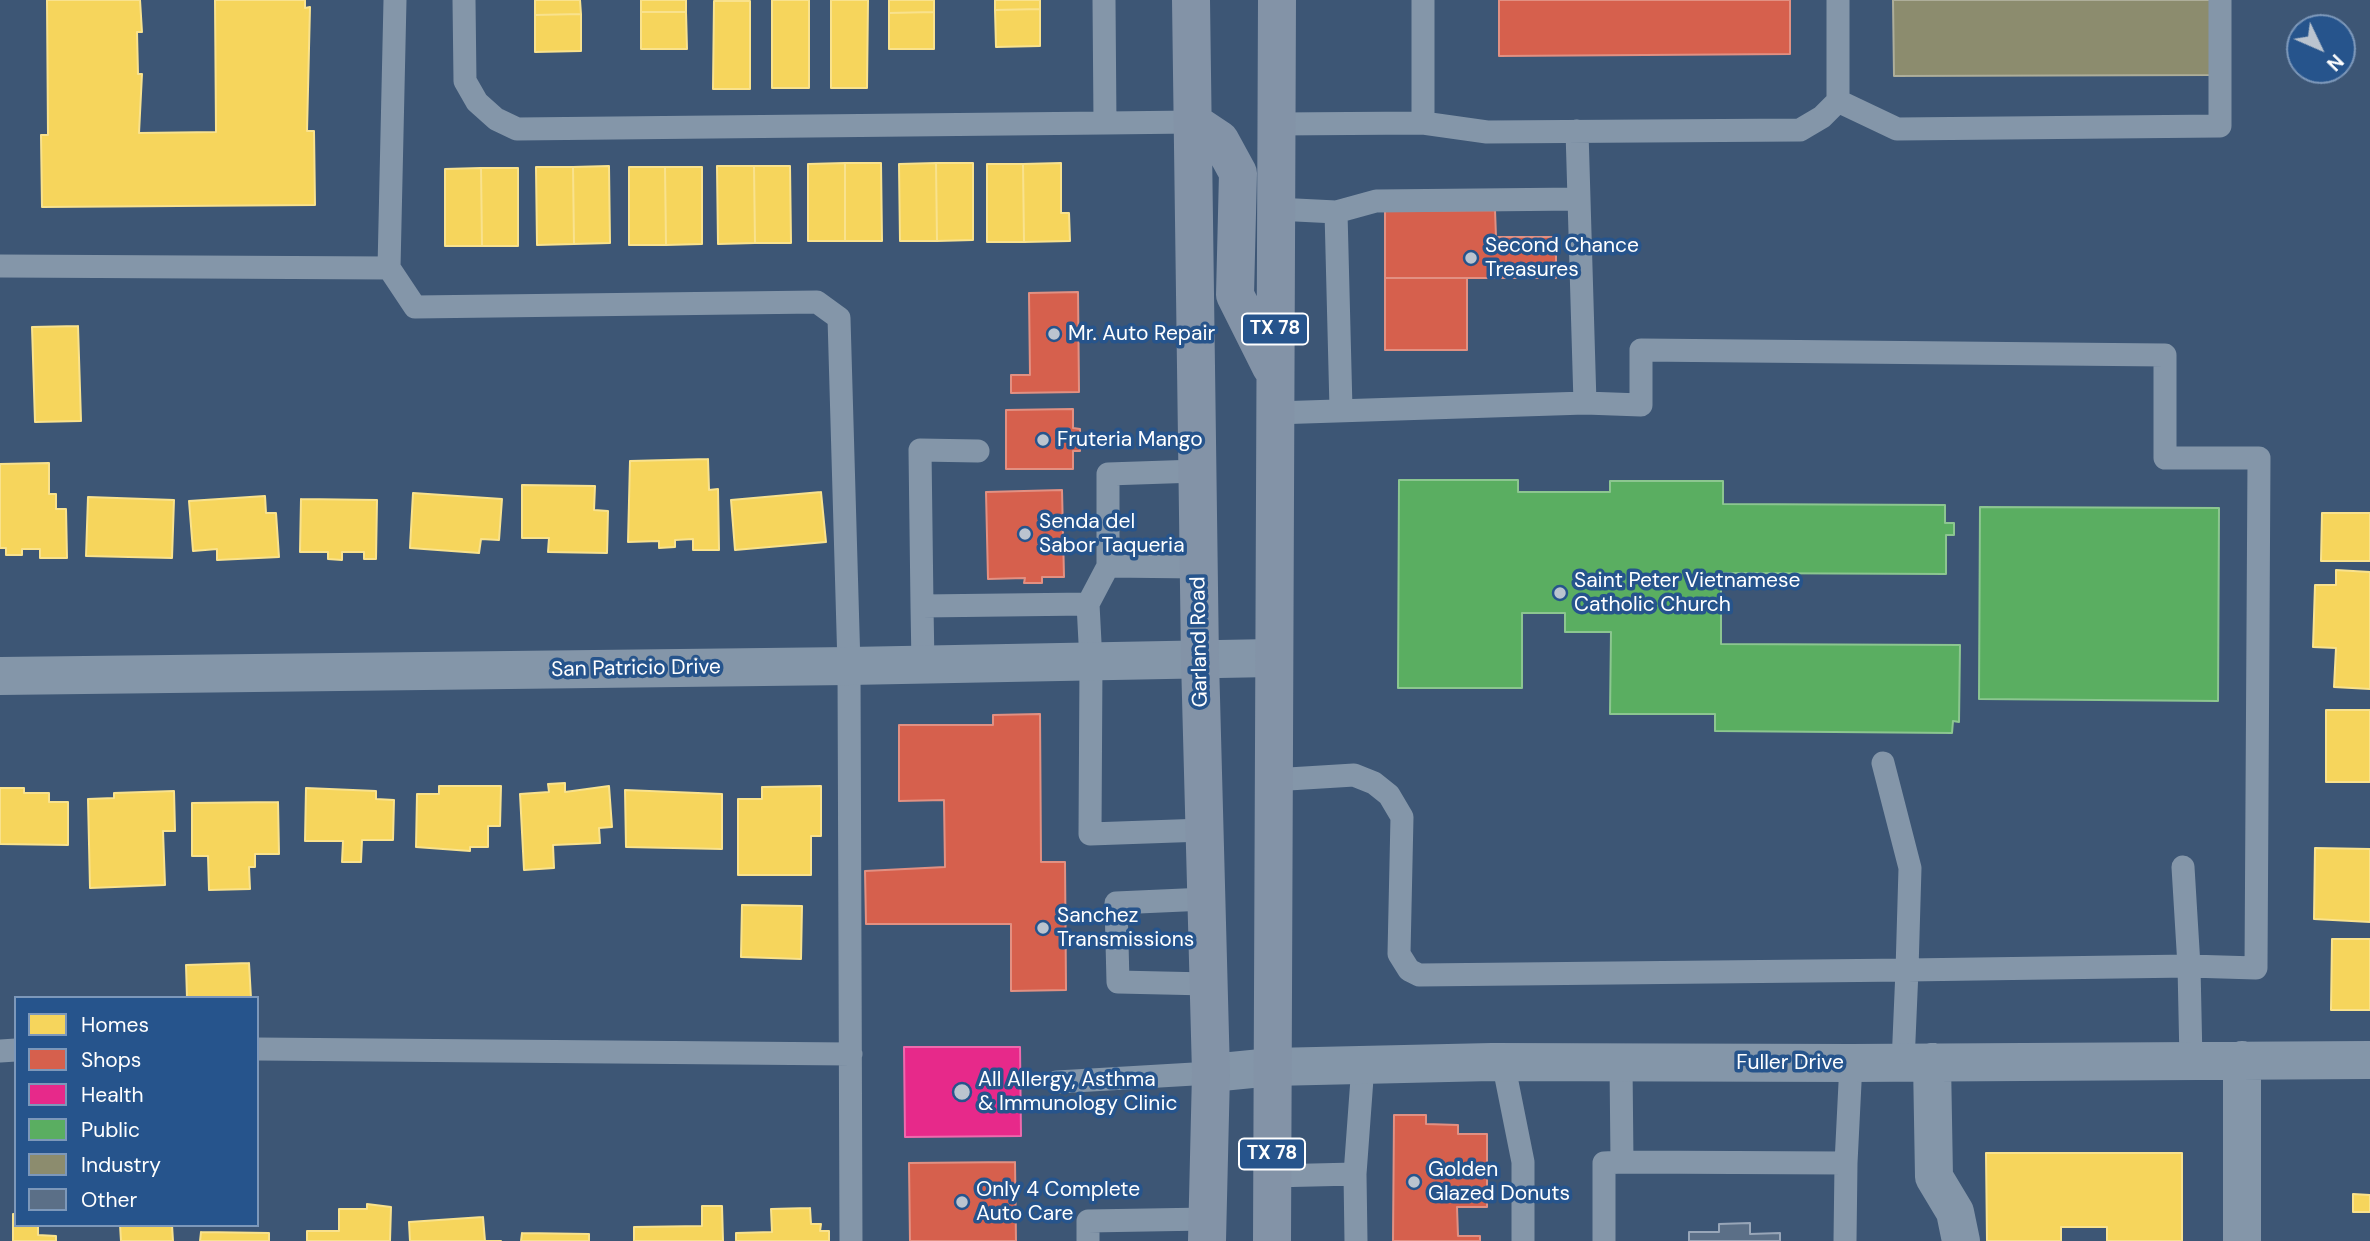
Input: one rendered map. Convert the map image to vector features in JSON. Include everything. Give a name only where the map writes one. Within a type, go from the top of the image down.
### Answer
[{"type":"main road","name":"Garland Road","points":[[1191,0],[1198,567],[1211,1073],[1207,1230]]},
{"type":"main road","name":"TX 78","points":[[1272,1241],[1272,657],[1277,0]]},
{"type":"main road","points":[[1193,122],[1220,140],[1238,173],[1235,295],[1275,375]]},
{"type":"street","name":"San Patricio Drive","points":[[0,676],[923,665],[1272,657]]},
{"type":"street","points":[[2242,1060],[2242,1241]]},
{"type":"street","name":"Fuller Drive","points":[[1211,1073],[1272,1067],[1503,1062],[2370,1060]]},
{"type":"street","points":[[1917,1063],[1934,1177],[1955,1212],[1961,1241]]},
{"type":"lane","points":[[395,0],[389,268],[415,307],[817,302],[839,318],[849,666],[851,1241]]},
{"type":"lane","points":[[464,0],[465,81],[477,102],[486,111],[517,129],[1193,122]]},
{"type":"lane","points":[[1104,0],[1105,123]]},
{"type":"lane","points":[[1423,0],[1423,123]]},
{"type":"lane","points":[[1276,124],[1423,123],[1487,132],[1800,130],[1822,117],[1838,101],[1838,0]]},
{"type":"lane","points":[[1838,101],[1897,129],[2220,126],[2220,0]]},
{"type":"lane","points":[[1577,131],[1585,403]]},
{"type":"lane","points":[[1276,209],[1336,212],[1376,201],[1579,200]]},
{"type":"lane","points":[[1336,212],[1341,409]]},
{"type":"lane","points":[[0,266],[389,268]]},
{"type":"lane","points":[[1272,780],[1354,775],[1374,783],[1389,795],[1402,817],[1399,954],[1409,970],[1419,975],[2256,968],[2259,458],[2165,458],[2165,355],[1641,350],[1641,405],[1585,403],[1274,413]]},
{"type":"lane","points":[[923,665],[920,450],[978,451]]},
{"type":"lane","points":[[1197,471],[1108,474],[1108,566],[1088,604],[1091,662],[1090,834],[1204,830]]},
{"type":"lane","points":[[1108,566],[1198,567]]},
{"type":"lane","points":[[922,606],[1088,604]]},
{"type":"lane","points":[[1883,764],[1910,868],[1907,970],[1917,1063]]},
{"type":"lane","points":[[2183,867],[2191,1061]]},
{"type":"lane","points":[[1206,900],[1116,903],[1116,916],[1118,982],[1208,984]]},
{"type":"lane","points":[[259,1049],[851,1054]]},
{"type":"lane","points":[[1503,1062],[1523,1162],[1523,1241]]},
{"type":"lane","points":[[1621,1063],[1622,1162]]},
{"type":"lane","points":[[1845,1241],[1851,1063]]},
{"type":"lane","points":[[1356,1241],[1355,1174],[1363,1065]]},
{"type":"lane","points":[[1057,1082],[1211,1073]]},
{"type":"lane","points":[[1604,1241],[1604,1163],[1846,1164]]},
{"type":"lane","points":[[1271,1176],[1355,1174]]},
{"type":"lane","points":[[1088,1241],[1088,1221],[1207,1230]]},
{"type":"building: Homes","points":[[47,0],[140,0],[142,32],[137,32],[138,74],[142,74],[139,133],[216,132],[215,0],[305,0],[305,8],[310,7],[307,131],[314,131],[315,205],[42,207],[41,135],[48,135]]},
{"type":"building: Homes","points":[[535,0],[580,0],[581,14],[535,15]]},
{"type":"building: Homes","points":[[641,0],[686,0],[686,12],[641,12]]},
{"type":"building: Homes","points":[[772,0],[809,0],[809,88],[772,88]]},
{"type":"building: Homes","points":[[831,0],[868,0],[867,88],[831,88]]},
{"type":"building: Homes","points":[[889,0],[934,0],[934,12],[889,13]]},
{"type":"building: Homes","points":[[995,0],[1040,0],[1040,9],[995,10]]},
{"type":"building: Homes","points":[[714,1],[750,1],[750,89],[713,89]]},
{"type":"building: Homes","points":[[1040,9],[1040,46],[996,47],[995,10]]},
{"type":"building: Homes","points":[[641,12],[686,12],[687,49],[641,49]]},
{"type":"building: Homes","points":[[934,12],[934,49],[889,49],[889,13]]},
{"type":"building: Homes","points":[[581,14],[581,51],[535,52],[535,15]]},
{"type":"building: Homes","points":[[845,163],[881,163],[882,241],[845,241]]},
{"type":"building: Homes","points":[[845,163],[845,241],[808,241],[808,164]]},
{"type":"building: Homes","points":[[936,163],[973,163],[973,240],[937,241]]},
{"type":"building: Homes","points":[[936,163],[937,241],[900,241],[899,164]]},
{"type":"building: Homes","points":[[1061,163],[1061,213],[1069,213],[1070,241],[1024,242],[1023,164]]},
{"type":"building: Homes","points":[[987,164],[1023,164],[1024,242],[987,242]]},
{"type":"building: Homes","points":[[609,166],[610,243],[574,244],[573,167]]},
{"type":"building: Homes","points":[[717,166],[754,166],[755,243],[718,244]]},
{"type":"building: Homes","points":[[754,166],[790,166],[791,243],[755,243]]},
{"type":"building: Homes","points":[[536,167],[573,167],[574,244],[537,245]]},
{"type":"building: Homes","points":[[629,167],[665,167],[666,245],[629,245]]},
{"type":"building: Homes","points":[[665,167],[702,167],[702,244],[666,245]]},
{"type":"building: Homes","points":[[481,168],[518,168],[518,246],[482,246]]},
{"type":"building: Homes","points":[[481,168],[482,246],[445,246],[445,169]]},
{"type":"building: Homes","points":[[78,326],[81,421],[35,422],[32,327]]},
{"type":"building: Homes","points":[[708,459],[709,490],[718,489],[719,550],[693,550],[693,539],[675,540],[675,547],[659,548],[659,541],[628,542],[630,461]]},
{"type":"building: Homes","points":[[49,463],[49,494],[56,494],[56,509],[66,509],[67,558],[40,558],[40,549],[22,549],[22,555],[6,555],[6,548],[0,548],[0,464]]},
{"type":"building: Homes","points":[[522,485],[595,486],[594,510],[608,511],[607,553],[548,552],[549,538],[522,538]]},
{"type":"building: Homes","points":[[821,492],[826,542],[735,550],[731,500]]},
{"type":"building: Homes","points":[[413,493],[502,499],[499,540],[481,539],[479,553],[410,548]]},
{"type":"building: Homes","points":[[265,496],[266,513],[276,513],[279,557],[217,560],[217,549],[193,551],[189,501]]},
{"type":"building: Homes","points":[[88,497],[174,500],[172,558],[86,556]]},
{"type":"building: Homes","points":[[301,499],[377,500],[376,559],[364,559],[364,552],[342,552],[342,560],[328,559],[328,552],[300,552]]},
{"type":"building: Homes","points":[[2322,513],[2370,513],[2370,561],[2321,561]]},
{"type":"building: Homes","points":[[2336,570],[2370,572],[2370,689],[2334,687],[2336,648],[2313,647],[2315,585],[2336,585]]},
{"type":"building: Homes","points":[[2326,710],[2370,710],[2370,782],[2326,782]]},
{"type":"building: Homes","points":[[565,783],[565,792],[609,786],[612,827],[599,828],[600,843],[553,845],[554,868],[524,870],[520,794],[549,792],[548,784]]},
{"type":"building: Homes","points":[[439,786],[501,786],[500,826],[488,826],[488,847],[470,847],[470,851],[416,847],[417,794],[439,794]]},
{"type":"building: Homes","points":[[821,786],[821,836],[811,836],[811,875],[738,875],[738,799],[762,799],[762,787]]},
{"type":"building: Homes","points":[[0,788],[24,788],[24,793],[49,793],[49,802],[68,802],[68,845],[0,844]]},
{"type":"building: Homes","points":[[306,788],[376,791],[376,799],[394,800],[393,840],[362,840],[361,862],[342,862],[343,841],[305,841]]},
{"type":"building: Homes","points":[[625,790],[722,794],[722,849],[626,847]]},
{"type":"building: Homes","points":[[174,791],[175,831],[163,831],[165,885],[90,888],[88,799],[114,798],[114,793]]},
{"type":"building: Homes","points":[[278,802],[279,854],[255,854],[255,867],[249,867],[250,889],[209,890],[208,856],[192,856],[192,803]]},
{"type":"building: Homes","points":[[2315,848],[2370,849],[2370,922],[2314,919]]},
{"type":"building: Homes","points":[[742,905],[802,906],[801,959],[741,957]]},
{"type":"building: Homes","points":[[2332,939],[2370,939],[2370,1010],[2331,1010]]},
{"type":"building: Homes","points":[[249,963],[251,996],[187,996],[186,965]]},
{"type":"building: Homes","points":[[1986,1153],[2182,1153],[2182,1241],[2107,1241],[2107,1227],[2061,1227],[2061,1241],[1987,1241]]},
{"type":"building: Homes","points":[[2353,1194],[2370,1195],[2370,1212],[2353,1212]]},
{"type":"building: Homes","points":[[367,1204],[391,1207],[390,1241],[307,1241],[307,1231],[339,1231],[339,1209],[367,1209]]},
{"type":"building: Homes","points":[[702,1206],[722,1206],[723,1241],[634,1241],[634,1227],[702,1226]]},
{"type":"building: Homes","points":[[810,1208],[811,1224],[821,1224],[820,1231],[829,1231],[829,1241],[736,1241],[736,1233],[772,1232],[771,1209]]},
{"type":"building: Homes","points":[[13,1214],[14,1227],[38,1227],[38,1235],[56,1236],[56,1241],[13,1241]]},
{"type":"building: Homes","points":[[483,1217],[485,1241],[410,1241],[409,1222]]},
{"type":"building: Homes","points":[[120,1227],[172,1227],[173,1241],[121,1241]]},
{"type":"building: Homes","points":[[201,1232],[269,1233],[269,1241],[200,1241]]},
{"type":"building: Homes","points":[[522,1233],[589,1234],[589,1241],[521,1241]]},
{"type":"building: Shops","points":[[1499,0],[1790,0],[1790,54],[1499,56]]},
{"type":"building: Shops","name":"Second Chance Treasures","points":[[1495,210],[1496,237],[1556,237],[1556,278],[1385,278],[1385,211]]},
{"type":"building: Shops","points":[[1385,278],[1467,278],[1467,350],[1385,350]]},
{"type":"building: Shops","name":"Mr. Auto Repair","points":[[1078,292],[1079,392],[1011,393],[1011,375],[1030,375],[1029,293]]},
{"type":"building: Shops","name":"Fruteria Mango","points":[[1073,409],[1073,428],[1080,429],[1080,451],[1073,451],[1073,469],[1006,469],[1006,410]]},
{"type":"building: Shops","name":"Senda del Sabor Taqueria","points":[[1062,490],[1064,577],[1042,577],[1042,583],[1024,583],[1025,578],[988,579],[986,492]]},
{"type":"building: Shops","points":[[1040,714],[1041,862],[1065,862],[1066,990],[1011,991],[1011,924],[866,924],[865,871],[945,867],[944,800],[899,801],[899,725],[993,725],[993,715]]},
{"type":"building: Shops","points":[[1394,1115],[1426,1115],[1426,1124],[1458,1125],[1458,1134],[1487,1134],[1487,1207],[1457,1207],[1458,1236],[1480,1236],[1480,1241],[1393,1241]]},
{"type":"building: Shops","name":"Only 4 Complete Auto Care","points":[[1015,1162],[1016,1241],[910,1241],[909,1163]]},
{"type":"building: Health","name":"All Allergy, Asthma & Immunology Clinic","points":[[904,1047],[1020,1047],[1021,1136],[905,1137]]},
{"type":"building: Public","name":"Saint Peter Vietnamese Catholic Church","points":[[1399,480],[1518,480],[1518,492],[1610,492],[1610,481],[1723,481],[1723,504],[1945,505],[1945,523],[1954,523],[1954,535],[1946,535],[1946,574],[1721,573],[1721,644],[1960,645],[1959,722],[1953,721],[1952,733],[1715,731],[1715,714],[1610,714],[1611,632],[1565,632],[1565,613],[1522,613],[1522,688],[1398,688]]},
{"type":"building: Public","points":[[1980,507],[2219,508],[2218,701],[1979,699]]},
{"type":"building: Industry","points":[[1893,0],[2210,0],[2211,75],[1894,76]]},
{"type":"building: Other","points":[[1750,1223],[1750,1234],[1780,1233],[1780,1241],[1689,1241],[1689,1232],[1719,1232],[1719,1224]]},
{"type":"place","name":"Second Chance Treasures","points":[[1471,258]]},
{"type":"place","name":"Mr. Auto Repair","points":[[1054,334]]},
{"type":"place","name":"Fruteria Mango","points":[[1043,440]]},
{"type":"place","name":"Senda del Sabor Taqueria","points":[[1025,534]]},
{"type":"place","name":"Saint Peter Vietnamese Catholic Church","points":[[1560,593]]},
{"type":"place","name":"Sanchez Transmissions","points":[[1043,928]]},
{"type":"place","name":"All Allergy, Asthma & Immunology Clinic","points":[[962,1092]]},
{"type":"place","name":"Golden Glazed Donuts","points":[[1414,1182]]},
{"type":"place","name":"Only 4 Complete Auto Care","points":[[962,1202]]}]
